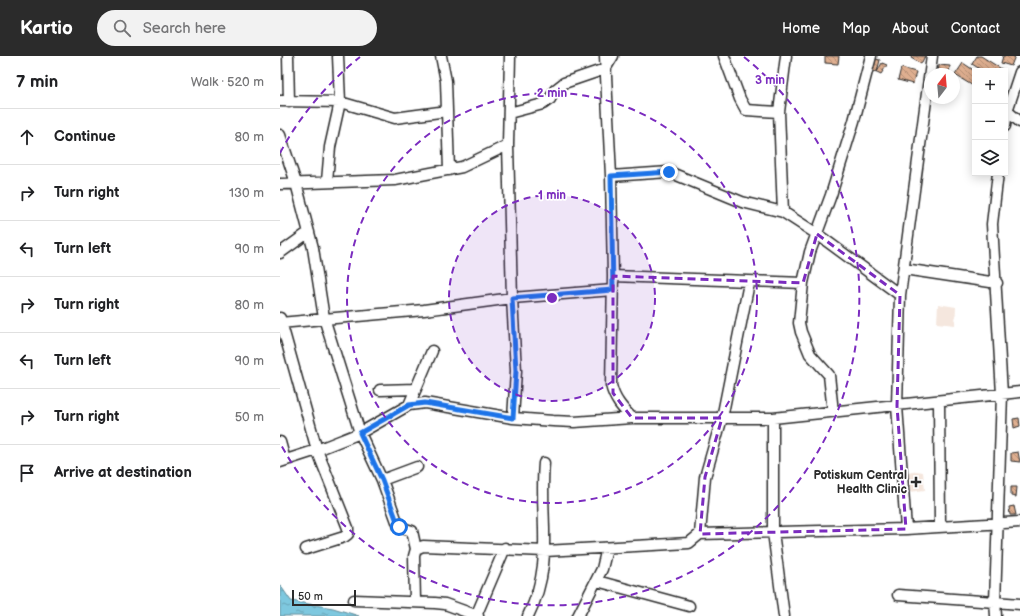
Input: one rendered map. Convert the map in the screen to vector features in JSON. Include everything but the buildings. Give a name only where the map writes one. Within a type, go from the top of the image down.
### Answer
[{"type":"street","points":[[288,56],[284,101],[340,102],[395,118],[447,111]]},
{"type":"street","points":[[327,181],[330,147],[340,102],[338,56]]},
{"type":"street","points":[[441,56],[446,81],[449,170]]},
{"type":"street","points":[[510,56],[508,145],[512,298],[516,371],[513,418]]},
{"type":"street","points":[[605,56],[611,176],[613,276],[611,385],[613,393],[619,404],[632,418]]},
{"type":"street","points":[[509,113],[543,104],[550,99],[555,90],[564,83],[605,69],[613,56]]},
{"type":"street","points":[[724,56],[740,99],[746,110],[779,112]]},
{"type":"street","points":[[783,212],[779,112],[786,56]]},
{"type":"street","points":[[833,412],[829,375],[810,354],[801,332],[799,323],[803,284],[810,252],[854,121],[871,56]]},
{"type":"street","points":[[906,529],[898,406],[900,295],[932,56]]},
{"type":"street","points":[[1008,108],[1020,72]]},
{"type":"street","points":[[1008,112],[1020,122]]},
{"type":"street","points":[[280,135],[296,183],[309,232],[324,318],[360,433],[382,480],[399,527],[412,531],[416,549],[414,556],[415,601]]},
{"type":"street","points":[[280,184],[327,181],[395,180],[449,170],[469,164],[508,145]]},
{"type":"street","points":[[611,176],[669,172],[742,202],[783,212],[817,234],[900,295]]},
{"type":"street","points":[[996,616],[995,602],[1002,394],[997,283],[992,224],[998,176]]},
{"type":"street","points":[[280,253],[309,232]]},
{"type":"street","points":[[904,269],[997,283]]},
{"type":"street","points":[[613,276],[749,283],[777,282],[803,284]]},
{"type":"street","points":[[416,549],[423,546],[505,548],[545,551],[690,544],[700,534],[704,477],[722,418],[749,283]]},
{"type":"street","points":[[306,549],[348,534],[348,528],[317,450],[280,321],[424,310],[512,298],[613,290]]},
{"type":"street","points":[[409,405],[432,351]]},
{"type":"street","points":[[380,390],[416,389]]},
{"type":"street","points":[[280,442],[283,461],[317,450],[360,433],[409,405],[425,403],[513,418],[574,422],[632,418],[773,418],[1020,392]]},
{"type":"street","points":[[939,401],[940,526]]},
{"type":"street","points":[[773,418],[773,532],[784,616]]},
{"type":"street","points":[[528,616],[540,587],[545,551],[542,484],[544,463]]},
{"type":"street","points":[[382,480],[417,467]]},
{"type":"street","points":[[700,534],[906,529],[1020,522]]},
{"type":"street","points":[[354,600],[415,601],[445,604],[477,616],[505,548]]},
{"type":"street","points":[[578,616],[597,581],[607,548]]},
{"type":"street","points":[[597,581],[689,606]]},
{"type":"street","points":[[898,595],[1020,604]]},
{"type":"highlighted area","points":[[817,234],[900,295],[897,406],[906,529],[700,534],[705,477],[722,418],[632,418],[613,393],[613,276],[803,283]]},
{"type":"shaded area","points":[[938,304],[956,307],[955,325],[937,323]]},
{"type":"shaded area","name":"Potiskum Central Health Clinic","points":[[917,471],[923,472],[925,490],[910,492],[908,473]]},
{"type":"water","points":[[280,585],[291,601],[333,608],[359,616],[280,616]]},
{"type":"place","name":"Potiskum Central Health Clinic","points":[[916,482]]},
{"type":"route","points":[[399,527],[382,480],[360,433],[409,405],[425,403],[513,418],[516,371],[512,298],[613,290],[611,176],[669,172]]}]
